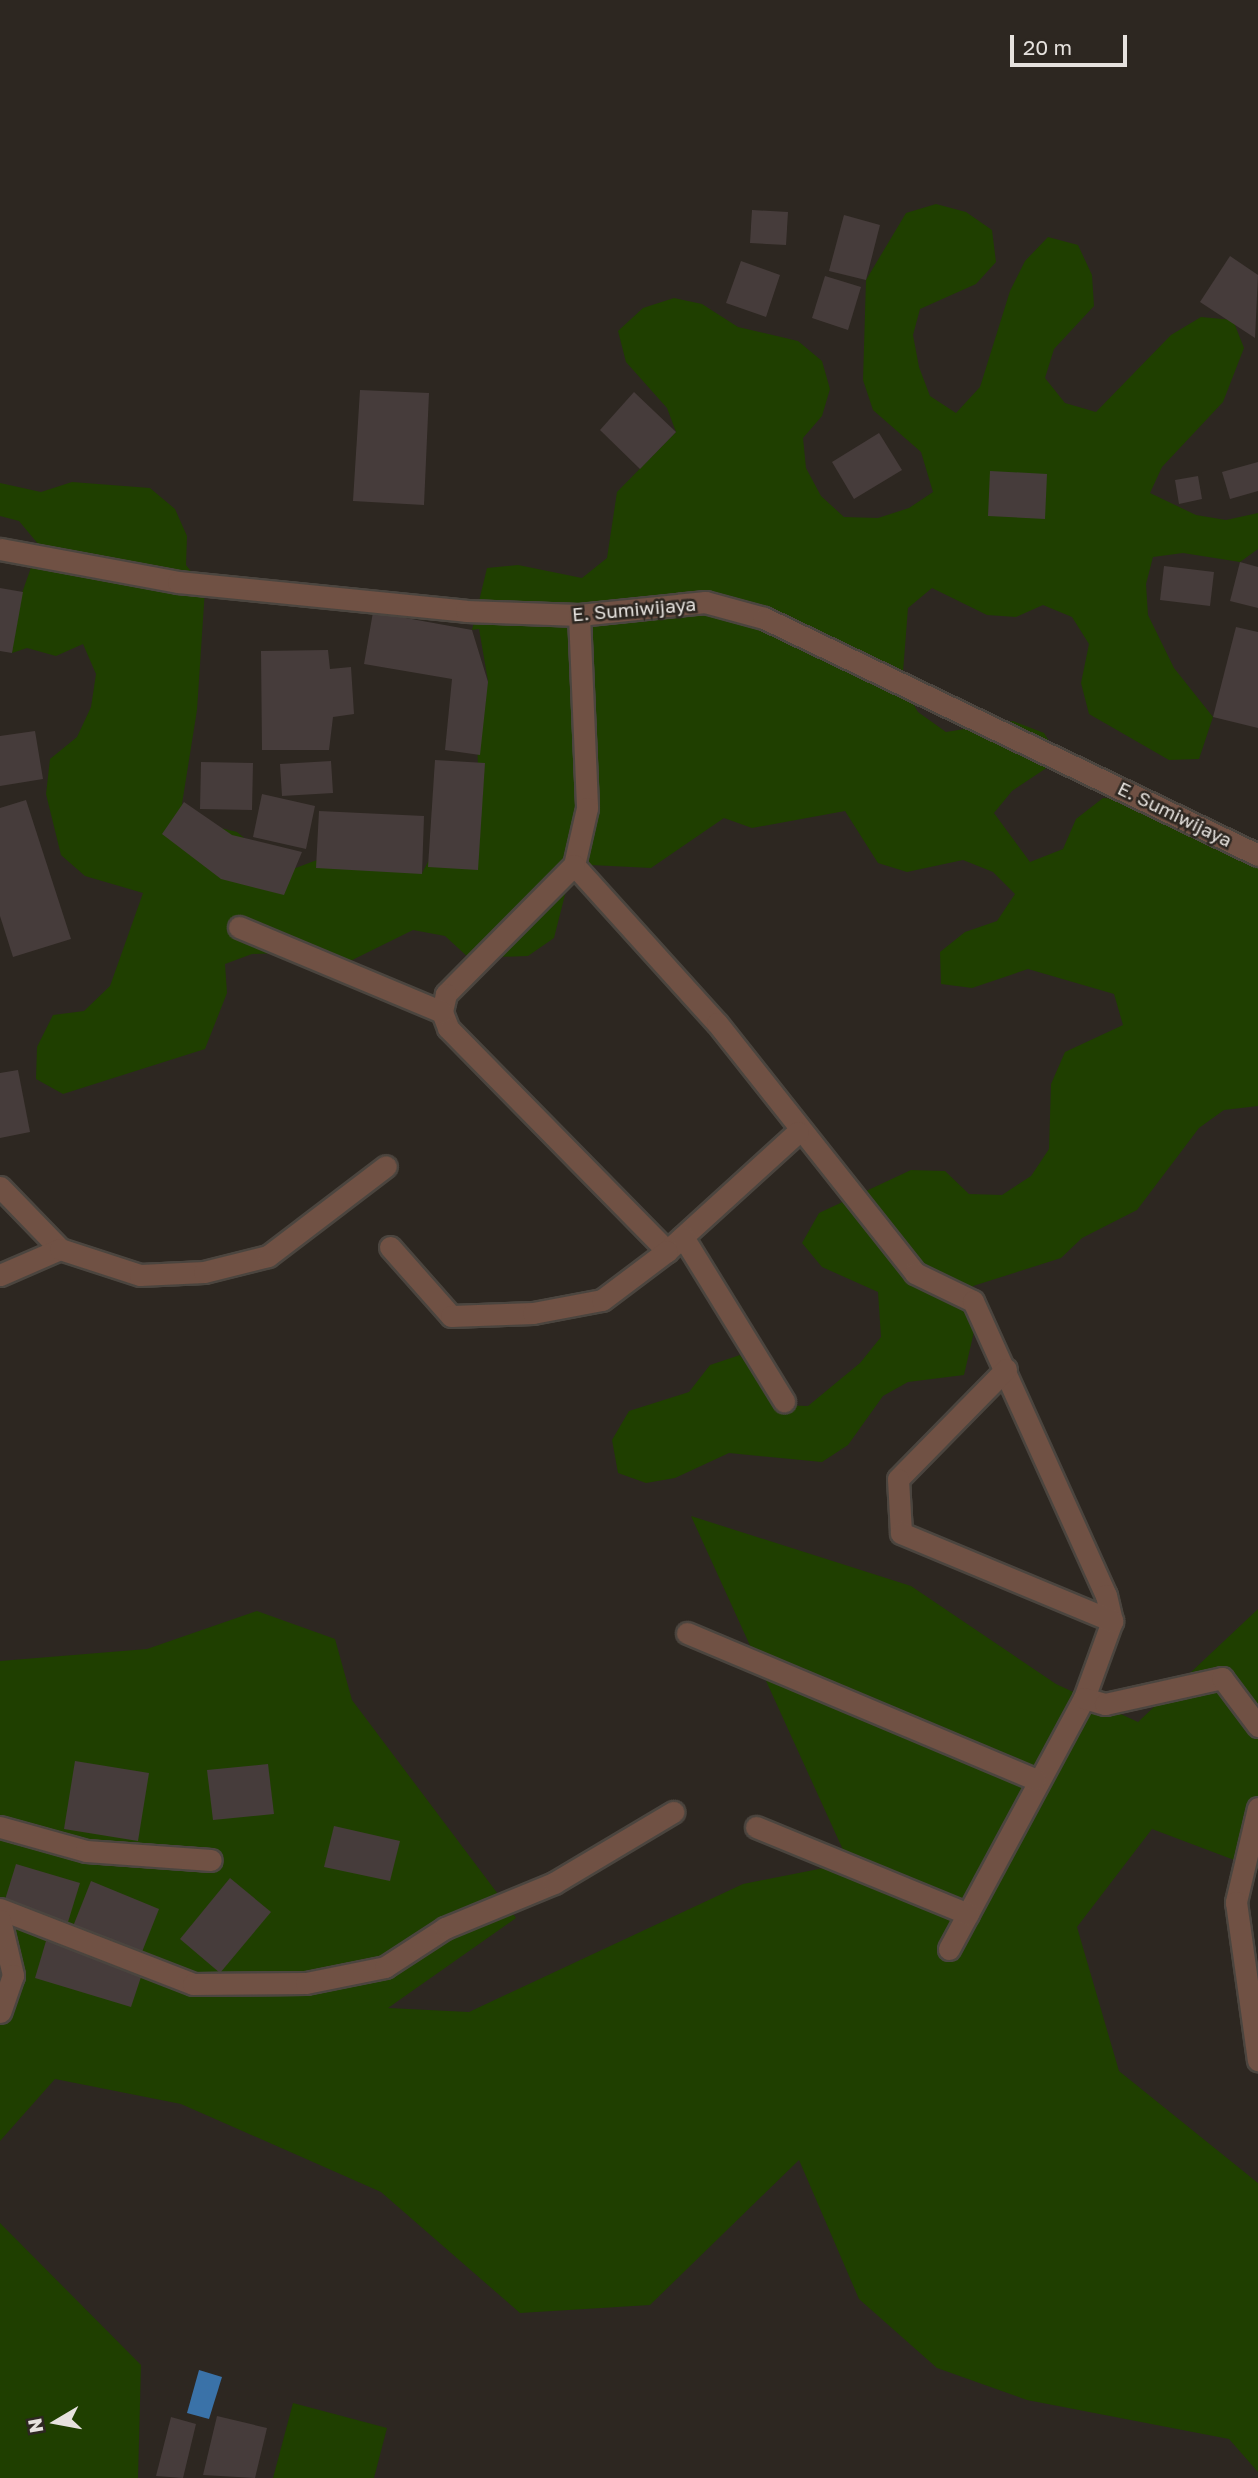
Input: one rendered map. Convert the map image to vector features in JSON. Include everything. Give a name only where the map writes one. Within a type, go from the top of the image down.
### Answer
[{"type":"street","name":"E. Sumiwijaya","points":[[0,549],[177,582],[466,611],[579,615],[705,603],[764,618],[1258,855]]},
{"type":"street","points":[[579,615],[587,808],[573,864],[446,994],[442,1012],[448,1028],[675,1244],[784,1401]]},
{"type":"street","points":[[573,864],[717,1023],[798,1132],[915,1273],[973,1301],[1006,1369],[1112,1621],[1084,1698],[1035,1779],[949,1949]]},
{"type":"street","points":[[239,928],[442,1012]]},
{"type":"street","points":[[390,1247],[451,1316],[533,1313],[602,1300],[675,1244],[798,1132]]},
{"type":"street","points":[[0,1186],[60,1248],[140,1275],[204,1272],[268,1256],[386,1166]]},
{"type":"street","points":[[0,1275],[60,1248]]},
{"type":"street","points":[[1006,1369],[898,1479],[901,1533],[1112,1621]]},
{"type":"street","points":[[687,1633],[1035,1779]]},
{"type":"street","points":[[1084,1698],[1105,1704],[1222,1678],[1258,1726]]},
{"type":"street","points":[[1258,1808],[1236,1902],[1258,2060]]},
{"type":"street","points":[[0,1909],[193,1984],[306,1983],[385,1967],[445,1928],[554,1883],[673,1812]]},
{"type":"street","points":[[0,1827],[86,1852],[211,1860]]},
{"type":"street","points":[[756,1827],[968,1914]]},
{"type":"street","points":[[0,1920],[13,1975],[0,2012]]},
{"type":"green space","points":[[936,204],[966,212],[992,230],[996,262],[976,284],[920,309],[913,335],[919,367],[930,396],[956,413],[980,387],[1010,291],[1025,261],[1048,237],[1078,245],[1092,275],[1094,306],[1054,349],[1045,378],[1065,403],[1096,412],[1171,335],[1201,317],[1233,320],[1244,348],[1223,402],[1162,467],[1150,493],[1196,515],[1226,520],[1258,513],[1258,549],[1240,562],[1183,553],[1153,557],[1146,584],[1148,615],[1174,668],[1213,717],[1199,759],[1169,760],[1089,714],[1081,683],[1089,644],[1072,617],[1043,605],[1016,617],[987,615],[932,588],[908,608],[902,685],[918,712],[946,732],[1013,721],[1044,733],[1060,759],[1012,791],[994,813],[1030,862],[1063,849],[1076,819],[1103,798],[1136,801],[1258,859],[1258,1106],[1224,1110],[1199,1128],[1137,1210],[1082,1238],[1061,1258],[973,1286],[978,1314],[964,1375],[908,1382],[883,1396],[848,1445],[822,1462],[729,1453],[675,1478],[646,1483],[618,1473],[612,1440],[629,1411],[689,1392],[710,1365],[740,1355],[776,1405],[808,1406],[860,1363],[881,1337],[878,1292],[822,1267],[802,1243],[819,1213],[911,1170],[945,1171],[969,1194],[1002,1195],[1031,1176],[1049,1149],[1051,1084],[1065,1052],[1123,1025],[1114,994],[1028,969],[972,988],[941,984],[940,952],[965,932],[997,921],[1015,894],[993,872],[963,860],[907,872],[878,863],[845,811],[752,828],[724,818],[651,868],[591,865],[568,883],[554,938],[528,956],[469,958],[445,936],[413,930],[338,967],[282,953],[252,954],[225,964],[227,993],[205,1049],[63,1094],[36,1079],[37,1047],[53,1015],[84,1011],[110,986],[143,893],[85,876],[61,855],[46,794],[50,759],[77,737],[91,707],[96,674],[83,644],[56,656],[27,648],[12,653],[17,607],[39,545],[19,521],[0,516],[0,483],[41,492],[72,482],[150,488],[175,509],[187,536],[186,565],[205,589],[197,710],[182,804],[204,824],[237,832],[285,872],[333,854],[422,873],[478,769],[477,737],[488,681],[479,629],[472,630],[487,568],[518,565],[582,578],[607,558],[617,492],[676,432],[667,408],[626,362],[618,331],[643,308],[674,298],[702,304],[738,327],[798,341],[822,361],[830,389],[822,416],[803,438],[806,468],[821,496],[844,517],[878,518],[909,508],[933,492],[921,452],[873,410],[863,380],[866,280],[906,213]]},
{"type":"green space","points":[[691,1516],[911,1586],[1056,1684],[1138,1722],[1258,1609],[1258,1869],[1152,1829],[1077,1927],[1119,2071],[1258,2183],[1258,2472],[1229,2439],[1027,2400],[937,2368],[859,2299],[799,2160],[650,2305],[520,2313],[381,2192],[181,2104],[55,2079],[0,2141],[0,1661],[147,1649],[257,1611],[335,1639],[352,1700],[516,1918],[388,2008],[469,2012],[743,1884],[849,1863]]},
{"type":"green space","points":[[0,2223],[141,2365],[138,2478],[0,2478]]},
{"type":"green space","points":[[293,2403],[387,2428],[374,2478],[273,2478]]},
{"type":"water","points":[[199,2370],[222,2377],[209,2419],[187,2413]]},
{"type":"building","points":[[752,210],[788,212],[786,245],[750,243]]},
{"type":"building","points":[[844,215],[880,225],[866,280],[829,271]]},
{"type":"building","points":[[1230,256],[1258,275],[1255,338],[1200,302]]},
{"type":"building","points":[[741,261],[780,275],[766,317],[726,303]]},
{"type":"building","points":[[825,276],[861,287],[848,330],[812,318]]},
{"type":"building","points":[[360,390],[429,393],[424,505],[353,501]]},
{"type":"building","points":[[634,392],[676,432],[640,469],[600,430]]},
{"type":"building","points":[[879,433],[902,470],[854,499],[832,462]]},
{"type":"building","points":[[1258,462],[1258,491],[1230,499],[1222,472]]},
{"type":"building","points":[[990,471],[1047,474],[1045,519],[988,516]]},
{"type":"building","points":[[1198,476],[1202,499],[1179,504],[1175,480]]},
{"type":"building","points":[[1240,562],[1258,567],[1258,608],[1230,601]]},
{"type":"building","points":[[1164,566],[1214,572],[1210,606],[1160,600]]},
{"type":"building","points":[[0,588],[23,592],[12,653],[0,651]]},
{"type":"building","points":[[373,612],[472,630],[488,682],[480,755],[445,750],[452,679],[364,664]]},
{"type":"building","points":[[1236,627],[1258,632],[1258,728],[1213,717]]},
{"type":"building","points":[[328,650],[330,669],[351,667],[354,714],[333,717],[329,750],[262,750],[261,651]]},
{"type":"building","points":[[35,731],[43,779],[0,786],[0,736]]},
{"type":"building","points":[[435,760],[485,763],[478,870],[428,867]]},
{"type":"building","points":[[331,761],[333,793],[282,796],[280,764]]},
{"type":"building","points":[[201,762],[253,763],[252,810],[200,809]]},
{"type":"building","points":[[262,794],[315,806],[306,849],[253,837]]},
{"type":"building","points":[[26,800],[71,939],[13,957],[0,916],[0,808]]},
{"type":"building","points":[[184,802],[232,835],[302,852],[284,895],[221,879],[162,834]]},
{"type":"building","points":[[319,811],[424,816],[422,874],[316,868]]},
{"type":"building","points":[[18,1070],[30,1132],[0,1138],[0,1073]]},
{"type":"building","points":[[75,1761],[149,1773],[138,1841],[64,1829]]},
{"type":"building","points":[[268,1764],[274,1814],[213,1820],[207,1770]]},
{"type":"building","points":[[334,1826],[400,1841],[390,1881],[324,1867]]},
{"type":"building","points":[[16,1864],[80,1883],[68,1922],[4,1903]]},
{"type":"building","points":[[230,1878],[271,1912],[220,1973],[180,1939]]},
{"type":"building","points":[[91,1881],[159,1909],[138,1962],[70,1934]]},
{"type":"building","points":[[46,1941],[143,1971],[131,2007],[35,1978]]},
{"type":"building","points":[[217,2416],[267,2428],[255,2478],[203,2475]]},
{"type":"building","points":[[171,2417],[196,2424],[183,2478],[156,2476]]}]
